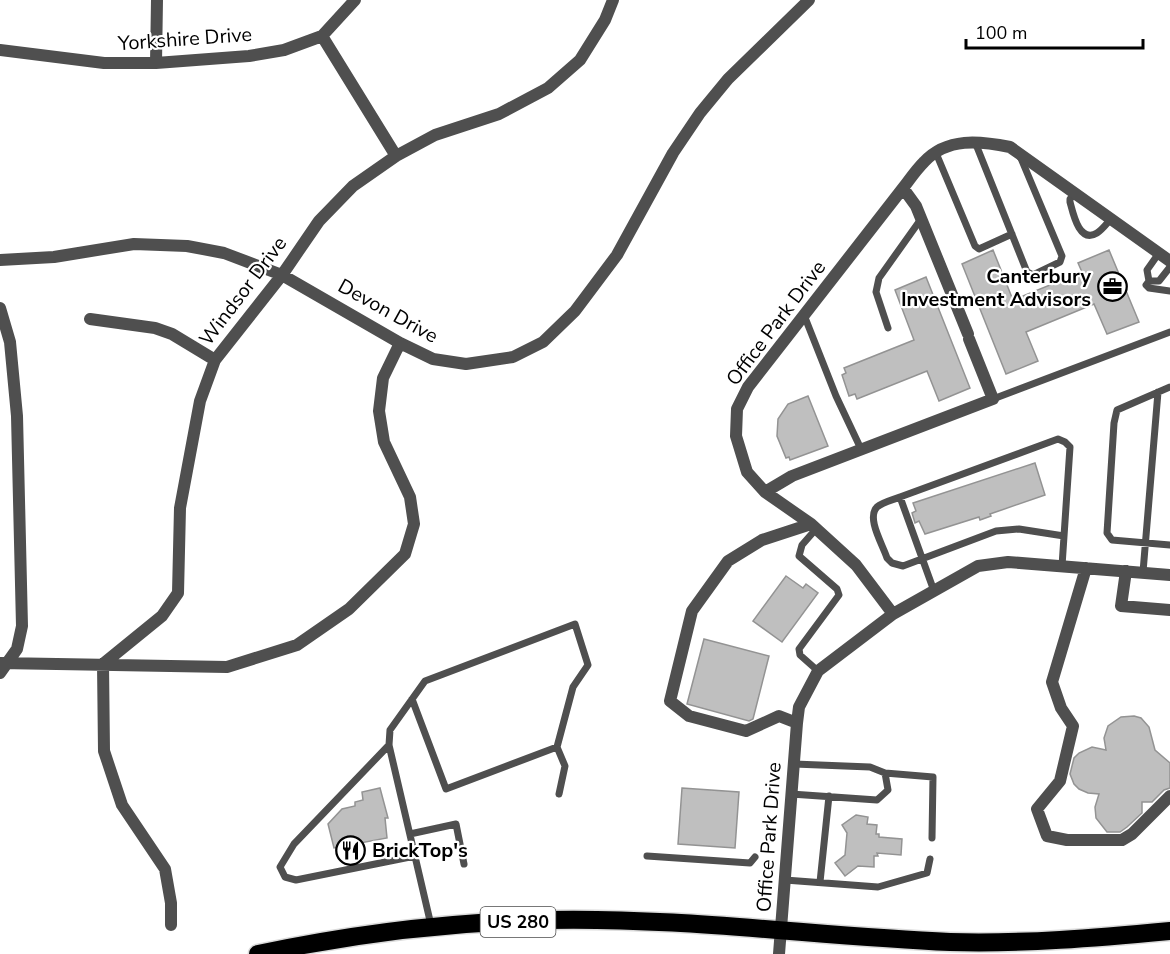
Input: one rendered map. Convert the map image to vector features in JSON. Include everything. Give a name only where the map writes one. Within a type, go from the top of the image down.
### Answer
[{"type":"highway","name":"US 280","points":[[258,954],[300,945],[432,927],[543,920],[585,920],[996,942],[1058,941],[1170,931]]},
{"type":"street","points":[[156,63],[157,0]]},
{"type":"street","name":"Yorkshire Drive","points":[[0,50],[104,63],[156,63],[249,56],[284,50],[322,36],[355,0]]},
{"type":"street","name":"Windsor Drive","points":[[103,664],[162,616],[178,593],[180,508],[200,401],[215,360],[282,275],[319,221],[353,186],[396,156],[435,135],[499,114],[548,88],[580,60],[605,20],[613,0]]},
{"type":"street","name":"Devon Drive","points":[[0,260],[54,257],[134,244],[187,246],[224,253],[282,275],[400,343],[433,359],[466,364],[513,357],[543,342],[575,311],[617,255],[673,153],[700,113],[728,80],[809,0]]},
{"type":"street","points":[[322,36],[396,156]]},
{"type":"street","name":"Office Park Drive","points":[[892,614],[856,565],[813,527],[765,492],[747,472],[736,436],[737,409],[748,387],[925,160],[948,146],[974,141],[1010,147],[1170,261]]},
{"type":"street","points":[[765,492],[792,476],[993,399],[916,206],[903,188]]},
{"type":"street","points":[[0,308],[10,342],[18,416],[22,626],[16,649],[2,666]]},
{"type":"street","points":[[90,319],[155,328],[172,334],[215,360]]},
{"type":"street","points":[[2,666],[103,664],[227,667],[297,645],[349,609],[405,554],[414,524],[410,497],[384,442],[379,411],[383,378],[400,343]]},
{"type":"street","points":[[797,723],[779,717],[747,731],[689,716],[670,701],[692,611],[728,561],[762,540],[813,527]]},
{"type":"street","name":"Office Park Drive","points":[[779,954],[797,723],[800,707],[818,671],[892,614],[978,566],[1008,562],[1170,574]]},
{"type":"street","points":[[1086,568],[1052,682],[1061,708],[1073,726],[1060,781],[1037,809],[1047,836],[1067,840],[1122,840],[1132,834],[1170,796]]},
{"type":"street","points":[[1126,571],[1121,606],[1170,610]]},
{"type":"street","points":[[103,664],[104,751],[122,806],[165,869],[171,903],[171,925]]},
{"type":"lane","points":[[974,141],[1027,272],[1033,275],[1060,262],[1062,256],[1019,153]]},
{"type":"lane","points":[[936,153],[975,246],[979,249],[1012,234]]},
{"type":"lane","points":[[1075,194],[1070,202],[1078,228],[1084,233],[1097,234],[1111,219]]},
{"type":"lane","points":[[888,328],[876,292],[879,278],[921,219]]},
{"type":"lane","points":[[1159,254],[1147,270],[1149,281],[1146,285],[1149,288],[1170,291]]},
{"type":"lane","points":[[1149,281],[1159,281],[1170,267]]},
{"type":"lane","points":[[804,315],[836,396],[861,449]]},
{"type":"lane","points":[[993,399],[1170,332]]},
{"type":"lane","points":[[1170,387],[1118,410],[1114,423],[1107,532],[1112,540],[1170,545]]},
{"type":"lane","points":[[1143,573],[1158,392]]},
{"type":"lane","points":[[1062,566],[1070,447],[1058,440],[880,505],[875,509],[872,518],[887,558],[892,563],[903,566],[996,531],[1019,529],[1064,536]]},
{"type":"lane","points":[[900,497],[920,558],[934,591]]},
{"type":"lane","points":[[813,527],[801,545],[799,556],[837,589],[839,595],[799,649],[800,655],[818,671]]},
{"type":"lane","points":[[432,927],[388,745],[390,730],[425,681],[575,624],[588,665],[573,687],[557,747],[565,766],[559,794]]},
{"type":"lane","points":[[412,699],[446,789],[557,747]]},
{"type":"lane","points":[[388,745],[294,844],[280,867],[285,876],[296,880],[415,856]]},
{"type":"lane","points":[[794,764],[870,767],[881,771],[933,777],[932,838]]},
{"type":"lane","points":[[792,794],[877,800],[888,790],[881,771]]},
{"type":"lane","points":[[820,882],[828,796]]},
{"type":"lane","points":[[410,834],[456,824],[464,864]]},
{"type":"lane","points":[[647,856],[750,862],[755,856]]},
{"type":"lane","points":[[785,880],[878,887],[927,873],[930,859]]},
{"type":"building","points":[[993,250],[1013,300],[1082,272],[1078,263],[1109,250],[1139,322],[1107,334],[1094,304],[1026,332],[1038,361],[1006,374],[962,264]]},
{"type":"building","points":[[926,277],[970,388],[939,401],[927,371],[857,399],[855,394],[849,396],[842,375],[846,373],[844,368],[914,340],[895,290]]},
{"type":"building","points":[[808,396],[828,446],[790,460],[789,457],[786,458],[777,436],[778,419],[788,404]]},
{"type":"building","points":[[1035,463],[1045,495],[990,514],[991,516],[980,520],[979,517],[925,534],[919,521],[915,523],[912,513],[916,511],[913,503]]},
{"type":"building","points":[[786,576],[803,588],[806,584],[818,593],[782,642],[753,621]]},
{"type":"building","points":[[704,639],[769,656],[753,719],[749,721],[687,704]]},
{"type":"building","points":[[1121,717],[1141,718],[1149,727],[1155,750],[1170,763],[1170,788],[1164,790],[1152,802],[1142,802],[1142,813],[1120,832],[1107,832],[1096,818],[1095,807],[1099,794],[1079,789],[1070,774],[1074,758],[1079,753],[1092,747],[1106,750],[1104,738],[1108,726]]},
{"type":"building","points":[[380,788],[388,818],[385,818],[387,838],[334,848],[328,824],[342,809],[355,806],[355,802],[363,800],[362,792]]},
{"type":"building","points":[[682,788],[739,792],[735,848],[678,844]]},
{"type":"building","points":[[856,815],[868,817],[867,824],[877,825],[876,834],[879,834],[879,837],[902,839],[901,855],[877,853],[878,856],[874,856],[874,867],[858,866],[845,876],[835,863],[845,855],[847,833],[842,825]]},
{"type":"place","name":"Canterbury Investment Advisors","points":[[1112,287]]},
{"type":"place","name":"BrickTop's","points":[[351,850]]}]
